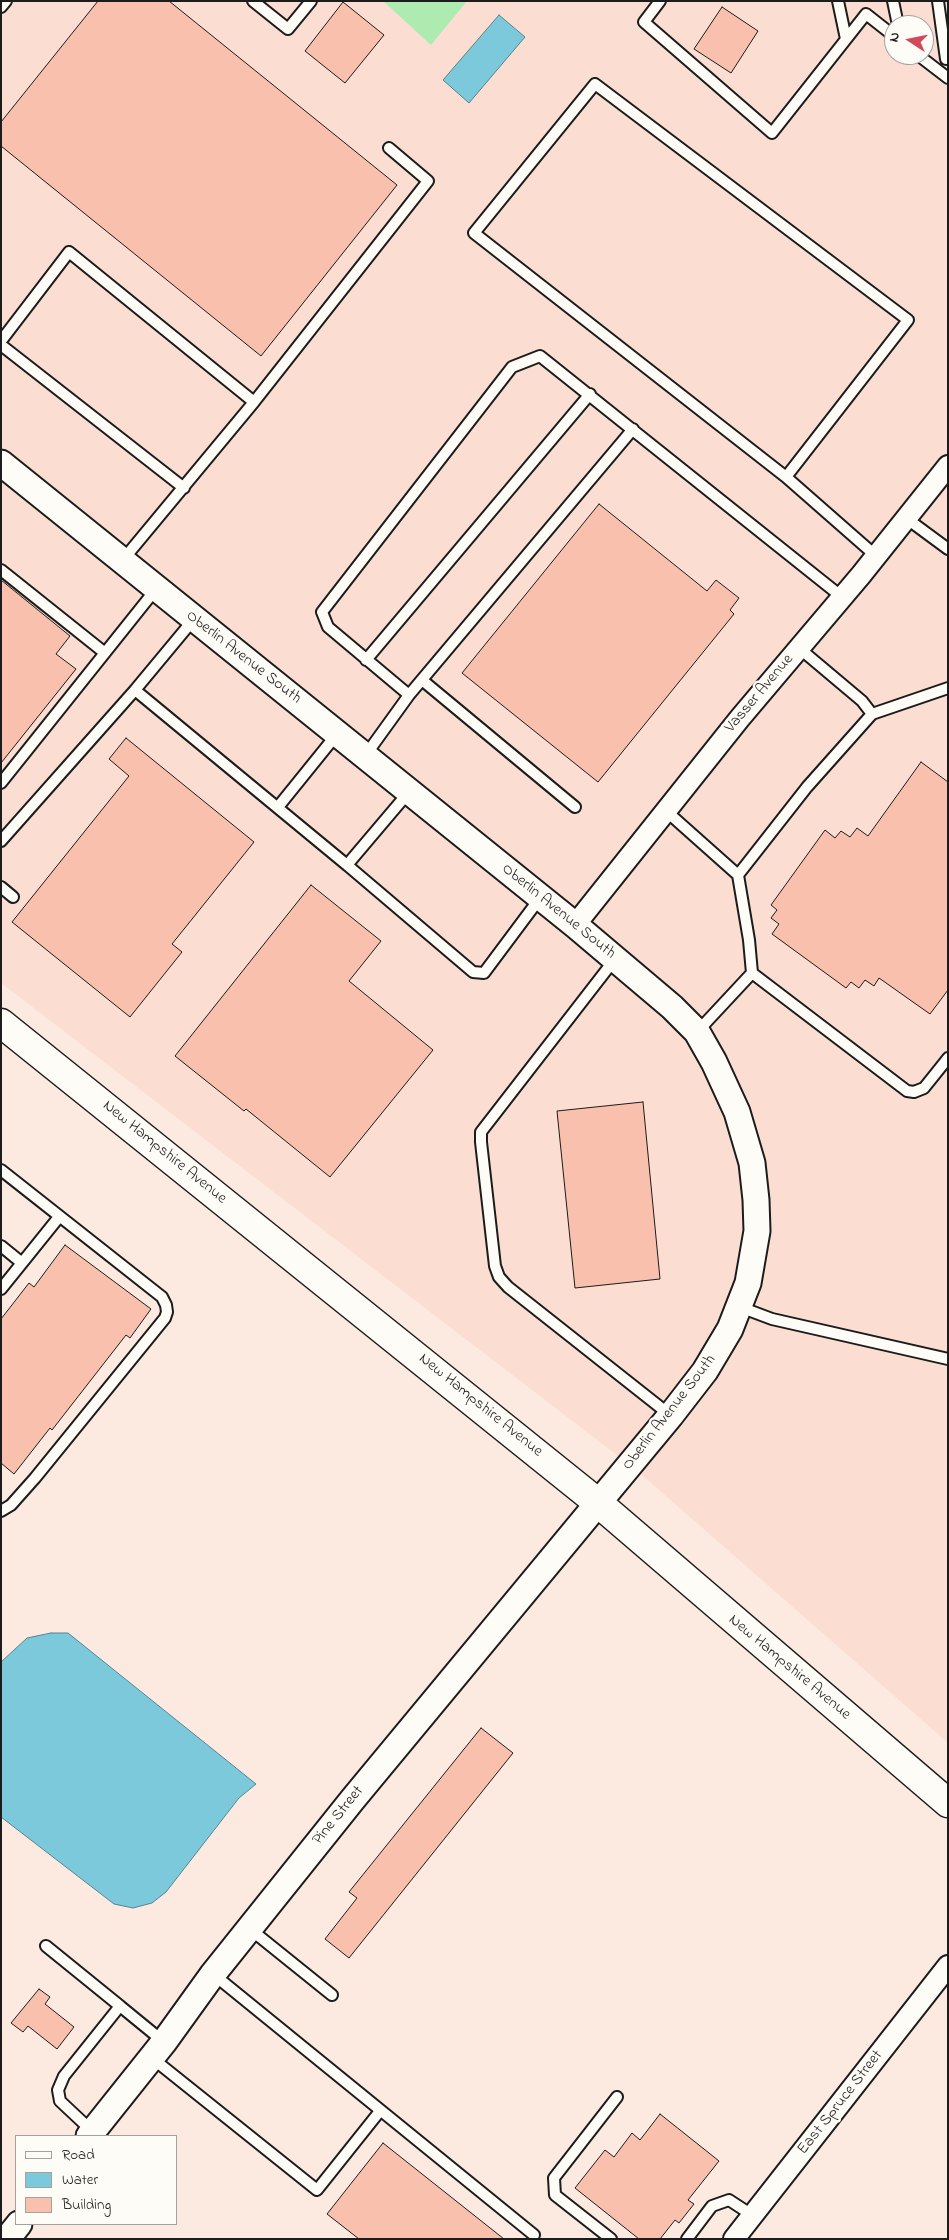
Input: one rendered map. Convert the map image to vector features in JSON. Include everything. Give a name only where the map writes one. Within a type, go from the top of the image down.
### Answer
[{"type":"main road","name":"New Hampshire Avenue","points":[[1,1023],[597,1502],[948,1803]]},
{"type":"street","name":"Oberlin Avenue South","points":[[1,463],[121,562],[338,733],[408,793],[575,925],[666,1001],[697,1032],[738,1112],[752,1163],[757,1231],[748,1283],[740,1306],[718,1352],[671,1415],[597,1502]]},
{"type":"street","name":"Vasser Avenue","points":[[575,925],[665,810],[876,556],[948,466]]},
{"type":"street","name":"Pine Street","points":[[91,2134],[158,2050],[249,1928],[597,1502]]},
{"type":"street","name":"East Spruce Street","points":[[734,2239],[948,1966]]},
{"type":"street","points":[[8,2239],[19,2225]]},
{"type":"lane","points":[[1,7],[6,1]]},
{"type":"lane","points":[[253,1],[288,29],[311,1]]},
{"type":"lane","points":[[660,1],[644,22],[772,133],[866,14],[884,28]]},
{"type":"lane","points":[[838,1],[846,39]]},
{"type":"lane","points":[[893,1],[896,15]]},
{"type":"lane","points":[[938,1],[947,57],[938,70]]},
{"type":"lane","points":[[931,65],[948,78]]},
{"type":"lane","points":[[786,476],[908,320],[595,84],[474,233],[786,476],[876,556]]},
{"type":"lane","points":[[121,562],[254,402],[428,181],[389,148]]},
{"type":"lane","points":[[184,488],[1,343],[69,252],[254,402]]},
{"type":"lane","points":[[409,695],[328,627],[322,612],[512,367],[540,356],[842,597]]},
{"type":"lane","points":[[366,660],[590,394]]},
{"type":"lane","points":[[365,756],[409,695],[633,429]]},
{"type":"lane","points":[[906,518],[948,549]]},
{"type":"lane","points":[[1,570],[105,653]]},
{"type":"lane","points":[[1,782],[156,589]]},
{"type":"lane","points":[[1,841],[136,690],[195,619]]},
{"type":"lane","points":[[799,648],[862,701],[872,714]]},
{"type":"lane","points":[[422,680],[575,807]]},
{"type":"lane","points":[[738,875],[807,787],[872,714],[948,688]]},
{"type":"lane","points":[[136,690],[473,972],[484,973],[541,898]]},
{"type":"lane","points":[[278,807],[338,733]]},
{"type":"lane","points":[[347,865],[408,793]]},
{"type":"lane","points":[[665,810],[738,875],[749,940],[752,973],[907,1091],[914,1092],[924,1088],[948,1058]]},
{"type":"lane","points":[[1,887],[13,898]]},
{"type":"lane","points":[[615,959],[481,1132],[495,1266],[500,1278],[508,1287],[671,1415]]},
{"type":"lane","points":[[697,1032],[752,973]]},
{"type":"lane","points":[[1,1170],[162,1297],[167,1312],[165,1318],[35,1478],[11,1505],[1,1511]]},
{"type":"lane","points":[[1,1289],[59,1217]]},
{"type":"lane","points":[[1,1246],[22,1263]]},
{"type":"lane","points":[[740,1306],[772,1319],[948,1359]]},
{"type":"lane","points":[[249,1928],[332,1995]]},
{"type":"lane","points":[[46,1946],[120,2006],[158,2050],[317,2190],[380,2111]]},
{"type":"lane","points":[[213,1974],[534,2235]]},
{"type":"lane","points":[[91,2134],[62,2105],[58,2098],[58,2090],[64,2076],[120,2006]]},
{"type":"lane","points":[[611,2239],[555,2195],[554,2178],[617,2097]]},
{"type":"lane","points":[[687,2239],[712,2206],[729,2200],[752,2215]]},
{"type":"shaded area","points":[[1,1],[948,1],[948,1743],[635,1469],[1,983]]},
{"type":"green space","points":[[383,1],[467,1],[431,45]]},
{"type":"water","points":[[499,15],[525,37],[469,103],[443,80]]},
{"type":"water","points":[[51,1633],[68,1633],[256,1784],[239,1798],[166,1892],[152,1903],[133,1908],[114,1904],[1,1817],[1,1662],[27,1638]]},
{"type":"building","points":[[98,1],[169,1],[397,185],[261,356],[1,146],[1,122]]},
{"type":"building","points":[[343,2],[384,35],[345,83],[305,51]]},
{"type":"building","points":[[722,7],[758,31],[731,73],[694,49]]},
{"type":"building","points":[[599,504],[707,591],[716,580],[739,598],[730,610],[734,614],[598,782],[462,673]]},
{"type":"building","points":[[1,580],[70,636],[56,654],[76,669],[1,763]]},
{"type":"building","points":[[126,738],[254,842],[172,944],[182,952],[130,1017],[12,922],[129,776],[109,759]]},
{"type":"building","points":[[921,762],[948,782],[948,990],[930,1014],[879,978],[874,986],[865,980],[859,988],[851,982],[846,988],[772,934],[779,924],[771,918],[777,910],[771,905],[825,830],[835,838],[841,831],[850,837],[857,828],[868,836]]},
{"type":"building","points":[[311,885],[381,941],[349,981],[433,1050],[330,1177],[246,1109],[244,1111],[175,1056]]},
{"type":"building","points":[[643,1102],[660,1279],[575,1288],[557,1111]]},
{"type":"building","points":[[65,1245],[151,1309],[130,1338],[126,1335],[52,1430],[50,1428],[14,1474],[1,1463],[1,1319],[29,1283],[34,1287]]},
{"type":"building","points":[[481,1728],[513,1753],[349,1958],[325,1939],[357,1898],[349,1892]]},
{"type":"building","points":[[39,1989],[50,1997],[45,2004],[74,2027],[57,2049],[28,2026],[23,2032],[11,2023]]},
{"type":"building","points":[[660,2114],[719,2161],[688,2200],[694,2204],[679,2223],[675,2220],[660,2239],[639,2239],[575,2188],[605,2150],[614,2157],[632,2133],[640,2140]]},
{"type":"building","points":[[383,2143],[504,2239],[359,2239],[327,2214]]}]
